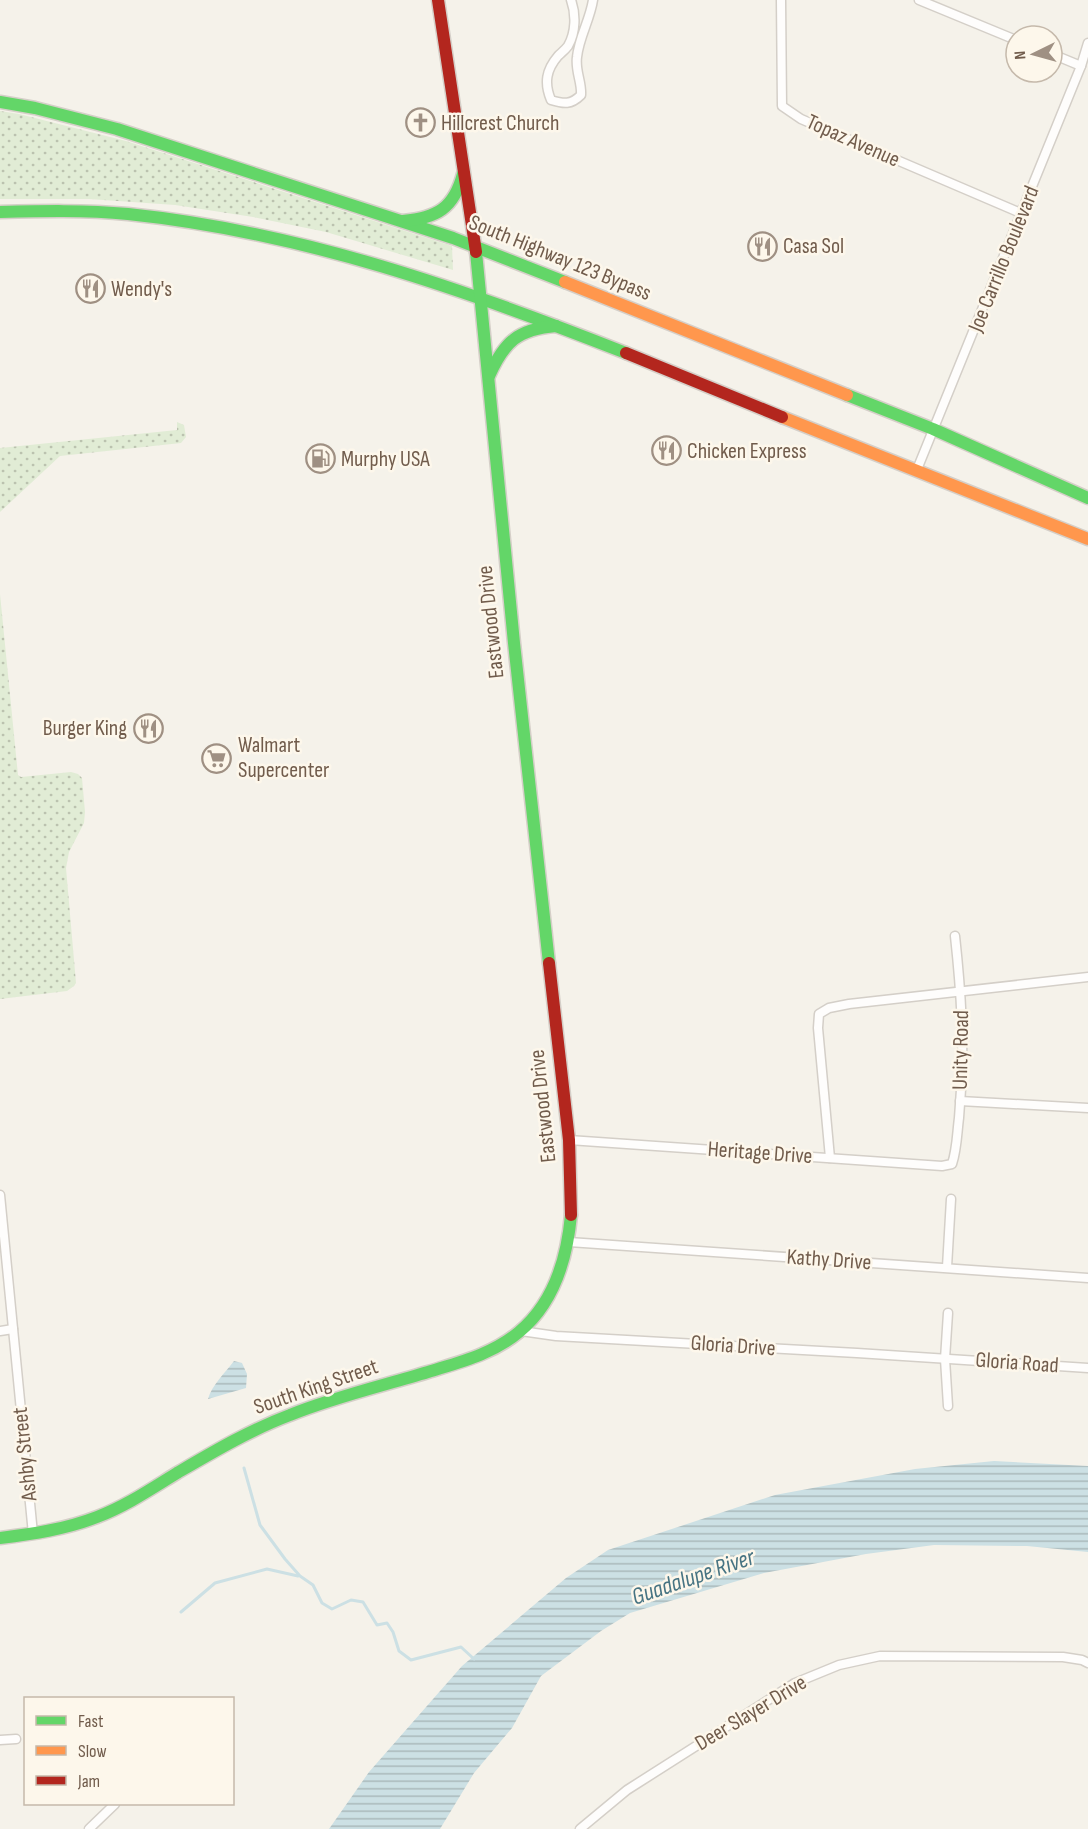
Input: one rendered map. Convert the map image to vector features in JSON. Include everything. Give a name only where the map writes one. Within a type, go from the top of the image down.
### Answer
[{"type":"main road","name":"Eastwood Drive","points":[[438,0],[476,247],[514,643],[569,1140],[572,1200],[570,1242]]},
{"type":"main road","name":"South Highway 123 Bypass","points":[[0,102],[35,108],[117,129],[476,247],[933,429],[1088,498]]},
{"type":"main road","points":[[402,221],[428,218],[445,208],[458,192],[464,166]]},
{"type":"main road","points":[[0,212],[82,211],[126,214],[254,233],[332,250],[480,296],[1088,539]]},
{"type":"main road","points":[[488,380],[500,353],[515,337],[534,328],[558,326]]},
{"type":"main road","name":"South King Street","points":[[0,1538],[59,1530],[108,1512],[137,1498],[199,1460],[274,1420],[452,1365],[482,1353],[521,1331],[557,1280],[570,1242]]},
{"type":"street","points":[[571,0],[577,34],[577,73],[582,83],[581,95],[574,102],[563,104],[551,100],[546,88],[547,73],[577,34],[592,0]]},
{"type":"street","name":"Topaz Avenue","points":[[782,0],[782,106],[801,119],[1023,214]]},
{"type":"street","points":[[919,0],[1004,35]]},
{"type":"street","name":"Joe Carrillo Boulevard","points":[[916,472],[1023,214],[1088,43]]},
{"type":"street","points":[[1064,59],[1081,66]]},
{"type":"street","name":"Unity Road","points":[[952,1164],[956,1153],[964,1030],[955,936]]},
{"type":"street","points":[[830,1158],[818,1028],[819,1014],[829,1008],[849,1004],[1088,977]]},
{"type":"street","points":[[960,1101],[1088,1108]]},
{"type":"street","name":"Heritage Drive","points":[[569,1140],[942,1166],[952,1164]]},
{"type":"street","name":"Ashby Street","points":[[0,1195],[33,1534]]},
{"type":"street","points":[[946,1267],[951,1199]]},
{"type":"street","name":"Kathy Drive","points":[[570,1242],[1088,1278]]},
{"type":"street","points":[[948,1313],[945,1359],[948,1406]]},
{"type":"street","points":[[0,1331],[13,1329]]},
{"type":"street","name":"Gloria Drive","points":[[521,1331],[555,1336],[945,1359]]},
{"type":"street","name":"Gloria Road","points":[[945,1359],[1088,1368]]},
{"type":"street","name":"Deer Slayer Drive","points":[[580,1829],[627,1790],[795,1683],[839,1665],[880,1656],[1063,1658],[1088,1663]]},
{"type":"street","points":[[0,1740],[16,1739]]},
{"type":"street","points":[[88,1829],[113,1805]]},
{"type":"green space","points":[[0,111],[126,141],[452,246],[453,270],[326,232],[253,217],[175,205],[89,199],[0,199]]},
{"type":"green space","points":[[177,422],[184,425],[186,437],[181,443],[60,456],[0,512],[0,448],[177,430]]},
{"type":"green space","points":[[0,594],[18,775],[21,777],[71,772],[78,774],[82,778],[85,812],[84,823],[69,852],[66,868],[76,983],[67,991],[0,999]]},
{"type":"water","points":[[234,1361],[242,1363],[247,1374],[246,1388],[208,1399],[216,1384]]},
{"type":"water","name":"Guadalupe River","points":[[994,1461],[1088,1466],[1088,1552],[1027,1546],[934,1545],[866,1554],[764,1573],[630,1613],[601,1631],[541,1676],[512,1728],[474,1773],[440,1829],[329,1829],[369,1772],[462,1666],[566,1578],[608,1550],[775,1495],[915,1469]]},
{"type":"waterway","points":[[244,1468],[260,1525],[300,1576],[313,1585],[322,1603],[332,1609],[351,1600],[363,1602],[377,1625],[387,1623],[393,1632],[399,1651],[411,1660],[461,1647],[474,1659]]},
{"type":"waterway","points":[[181,1612],[215,1583],[267,1569],[298,1576]]},
{"type":"traffic: fast","points":[[0,102],[35,108],[117,129],[453,238],[565,282]]},
{"type":"traffic: fast","points":[[403,221],[435,214],[442,209],[455,195],[463,174]]},
{"type":"traffic: fast","points":[[0,212],[80,211],[128,214],[256,234],[382,266],[504,307],[626,353]]},
{"type":"traffic: fast","points":[[476,252],[514,643],[549,963]]},
{"type":"traffic: fast","points":[[489,376],[500,354],[514,339],[532,330],[556,326]]},
{"type":"traffic: fast","points":[[847,395],[933,429],[1088,498]]},
{"type":"traffic: fast","points":[[0,1538],[73,1525],[108,1513],[261,1427],[324,1403],[464,1361],[509,1340],[531,1320],[550,1294],[562,1264],[571,1215]]},
{"type":"traffic: slow","points":[[565,282],[847,395]]},
{"type":"traffic: slow","points":[[782,417],[1088,539]]},
{"type":"traffic: jam","points":[[438,0],[476,252]]},
{"type":"traffic: jam","points":[[626,353],[782,417]]},
{"type":"traffic: jam","points":[[549,963],[569,1140],[571,1215]]},
{"type":"place","name":"Hillcrest Church","points":[[420,123]]},
{"type":"place","name":"Casa Sol","points":[[762,246]]},
{"type":"place","name":"Wendy's","points":[[90,289]]},
{"type":"place","name":"Chicken Express","points":[[666,451]]},
{"type":"place","name":"Murphy USA","points":[[320,459]]},
{"type":"place","name":"Burger King","points":[[148,728]]},
{"type":"place","name":"Walmart Supercenter","points":[[217,758]]}]
